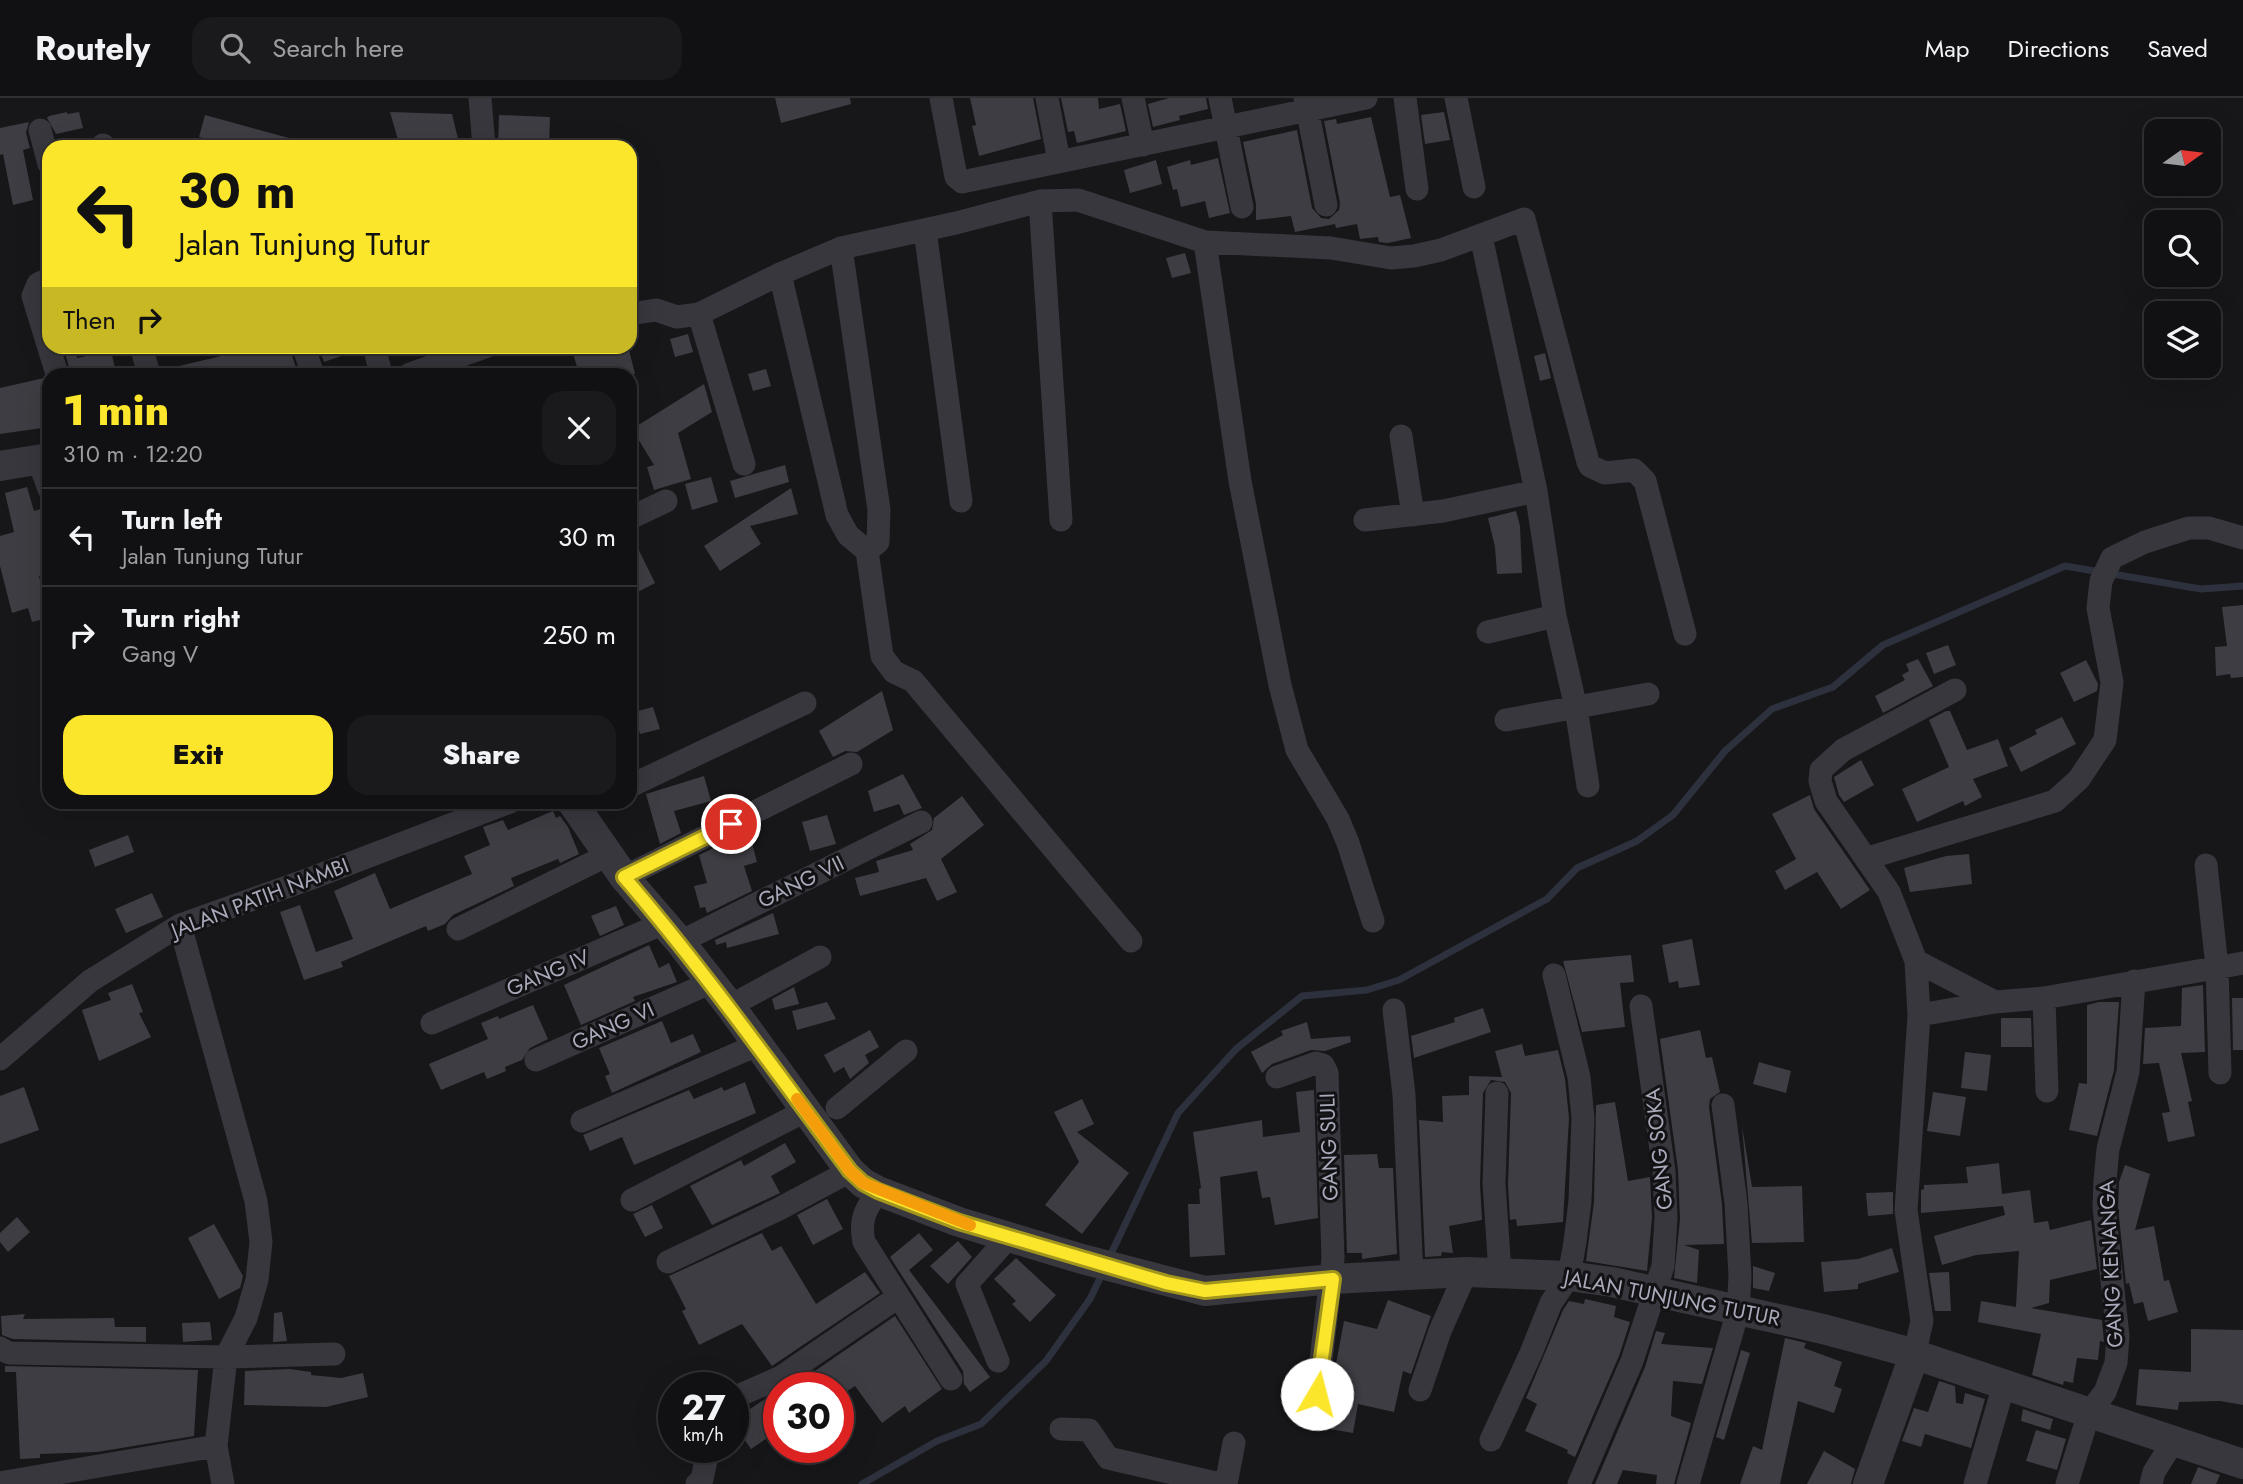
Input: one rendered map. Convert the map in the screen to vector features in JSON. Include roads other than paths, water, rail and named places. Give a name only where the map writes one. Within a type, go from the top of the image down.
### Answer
[{"type":"street","points":[[480,98],[484,140]]},
{"type":"street","points":[[941,98],[956,177],[962,182],[1226,128],[1306,104],[1366,98]]},
{"type":"street","points":[[1046,98],[1059,161]]},
{"type":"street","points":[[1133,98],[1143,145]]},
{"type":"street","points":[[1220,98],[1242,207]]},
{"type":"street","points":[[1405,98],[1417,189]]},
{"type":"street","points":[[1456,98],[1474,187]]},
{"type":"street","points":[[1306,104],[1326,205]]},
{"type":"street","points":[[40,130],[43,140]]},
{"type":"street","points":[[637,313],[656,310],[677,317],[699,314],[780,274],[841,248],[1040,201],[1077,200],[1205,242],[1331,248],[1406,258],[1441,250],[1524,219],[1588,462],[1590,466],[1605,473],[1634,470],[1645,481],[1685,634]]},
{"type":"street","points":[[1040,201],[1061,520]]},
{"type":"street","points":[[925,230],[961,501]]},
{"type":"street","points":[[1481,236],[1536,491],[1555,615],[1576,708],[1588,786]]},
{"type":"street","points":[[1205,242],[1240,481],[1280,685],[1297,750],[1338,820],[1373,921]]},
{"type":"street","points":[[841,248],[879,517],[878,542],[867,551]]},
{"type":"street","points":[[780,274],[837,515],[848,534],[867,551],[882,656],[894,672],[913,681],[1131,941]]},
{"type":"street","points":[[42,282],[38,284],[33,296],[42,325]]},
{"type":"street","points":[[699,314],[744,464]]},
{"type":"street","points":[[427,368],[466,354]]},
{"type":"street","points":[[1401,436],[1413,515]]},
{"type":"street","points":[[0,466],[42,459]]},
{"type":"street","points":[[1365,520],[1443,511],[1536,491]]},
{"type":"street","points":[[637,515],[666,501]]},
{"type":"street","points":[[1868,858],[2055,801],[2079,779],[2105,740],[2112,682],[2098,608],[2101,581],[2112,558],[2145,542],[2189,528],[2209,528],[2243,538]]},
{"type":"street","points":[[1488,632],[1555,615]]},
{"type":"street","points":[[1868,1484],[1914,1356],[1922,1321],[1906,1210],[1919,1014],[1916,961],[1889,892],[1868,858],[1844,830],[1826,801],[1819,781],[1821,769],[1843,750],[1955,690]]},
{"type":"street","points":[[1506,720],[1648,694]]},
{"type":"street","points":[[637,783],[805,703]]},
{"type":"street","points":[[458,929],[617,866],[851,764]]},
{"type":"street","name":"JALAN PATIH NAMBI","points":[[0,1059],[90,981],[180,925],[492,809]]},
{"type":"street","name":"JALAN TUNJUNG TUTUR","points":[[585,809],[617,866],[672,932],[701,987],[730,1006],[850,1171],[863,1183],[878,1191],[959,1222],[1166,1283],[1205,1291],[1333,1279],[1500,1272],[1569,1276],[1656,1292],[1823,1329],[1914,1356],[2243,1464]]},
{"type":"street","name":"GANG VII","points":[[672,932],[921,822]]},
{"type":"street","points":[[2206,865],[2217,967],[2220,1073]]},
{"type":"street","points":[[180,925],[256,1201],[261,1242],[253,1297],[246,1318],[226,1357],[216,1446],[223,1484]]},
{"type":"street","name":"GANG IV","points":[[432,1023],[672,932]]},
{"type":"street","points":[[730,1006],[820,957]]},
{"type":"street","points":[[1916,961],[1995,1002]]},
{"type":"street","points":[[1919,1014],[1995,1002],[2044,998],[2243,963]]},
{"type":"street","points":[[1491,1440],[1551,1303],[1569,1276],[1580,1201],[1583,1118],[1579,1077],[1554,975]]},
{"type":"street","name":"GANG KENANGA","points":[[2067,1484],[2089,1413],[2105,1392],[2116,1363],[2118,1336],[2105,1207],[2108,1149],[2128,1072],[2134,981]]},
{"type":"street","name":"GANG VI","points":[[536,1060],[701,987]]},
{"type":"street","points":[[2044,998],[2047,1091]]},
{"type":"street","name":"GANG SOKA","points":[[1579,1484],[1632,1360],[1656,1292],[1665,1240],[1664,1171],[1641,1006]]},
{"type":"street","points":[[1394,1010],[1407,1142],[1412,1277]]},
{"type":"street","points":[[582,1121],[757,1045]]},
{"type":"street","points":[[837,1108],[906,1051]]},
{"type":"street","name":"GANG SULI","points":[[1277,1077],[1316,1063],[1323,1065],[1327,1073],[1333,1279]]},
{"type":"street","points":[[1497,1093],[1494,1184],[1500,1272]]},
{"type":"street","points":[[1688,1484],[1738,1311],[1740,1276],[1736,1203],[1723,1105]]},
{"type":"street","points":[[632,1200],[805,1111]]},
{"type":"street","points":[[668,1262],[779,1209],[850,1171]]},
{"type":"street","points":[[878,1191],[862,1215],[864,1242],[951,1379]]},
{"type":"street","points":[[998,1361],[967,1284],[1009,1237]]},
{"type":"street","points":[[1420,1390],[1440,1331],[1466,1272]]},
{"type":"street","points":[[1317,1394],[1333,1279]]},
{"type":"street","points":[[749,1391],[781,1377],[898,1297]]},
{"type":"street","points":[[0,1348],[9,1353],[226,1357],[334,1354]]},
{"type":"street","points":[[1975,1484],[2004,1385]]},
{"type":"street","points":[[1061,1429],[1088,1430],[1108,1458],[1220,1484]]},
{"type":"street","points":[[2151,1484],[2154,1472],[2174,1440]]},
{"type":"street","points":[[1226,1484],[1234,1443]]},
{"type":"street","points":[[0,1483],[216,1446]]},
{"type":"street","points":[[697,1484],[702,1479],[706,1463]]},
{"type":"waterway","points":[[1109,1258],[1178,1113],[1236,1049],[1302,996],[1367,990],[1399,980],[1547,899],[1577,868],[1637,841],[1673,815],[1725,751],[1772,709],[1833,687],[1883,645],[2065,566],[2201,589],[2243,586]]},
{"type":"waterway","points":[[862,1484],[937,1441],[981,1424],[1046,1361],[1090,1299],[1103,1272]]}]
